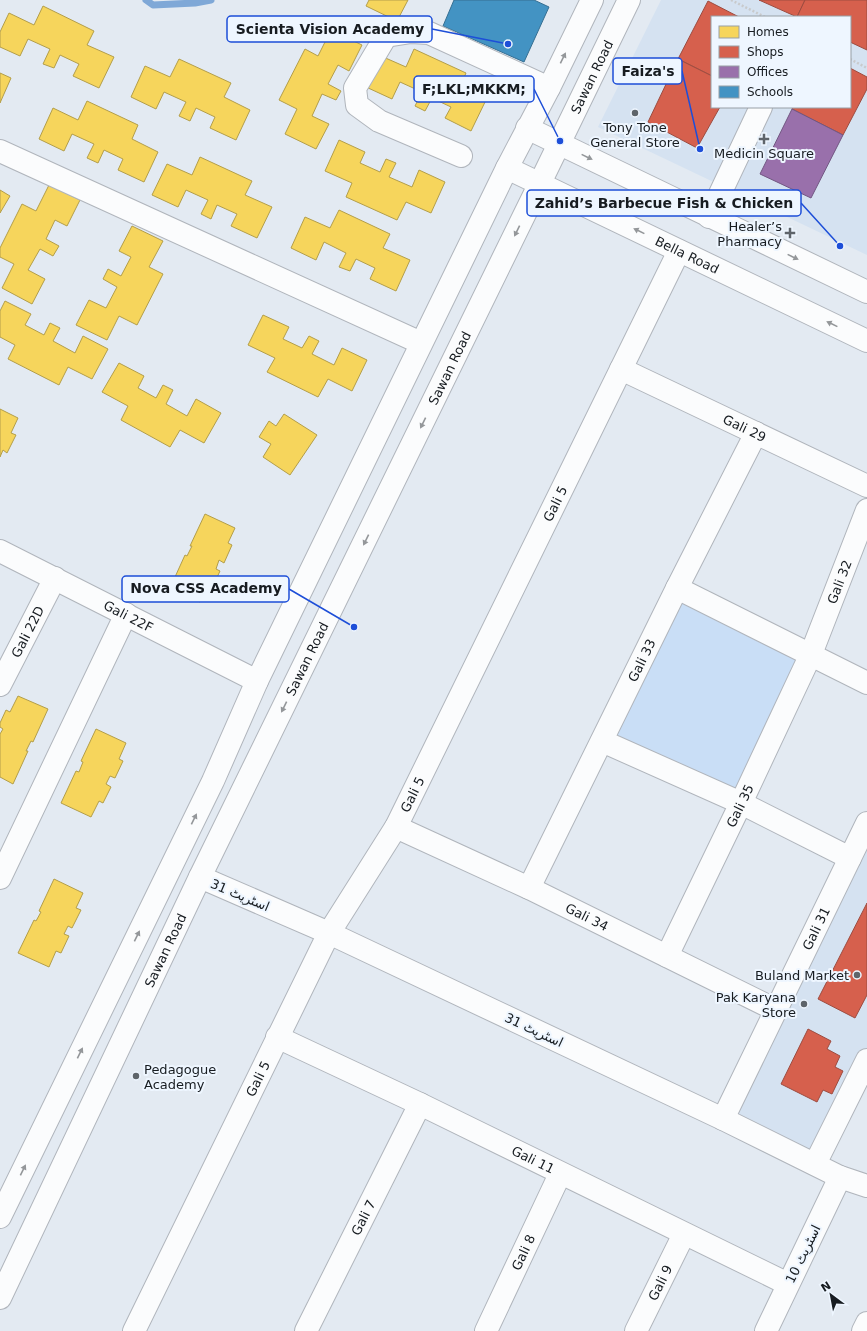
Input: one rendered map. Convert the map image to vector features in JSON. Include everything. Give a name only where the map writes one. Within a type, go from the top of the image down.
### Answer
[{"type":"street","points":[[0,1218],[5,1195],[213,781],[257,681],[421,343],[592,0]]},
{"type":"street","name":"Sawan Road","points":[[0,1298],[200,877],[560,144],[629,0]]},
{"type":"street","points":[[461,156],[379,121],[357,105],[355,88],[386,36],[411,32],[429,33],[549,88]]},
{"type":"street","points":[[709,216],[761,108]]},
{"type":"street","points":[[527,128],[867,292]]},
{"type":"street","points":[[0,151],[421,343]]},
{"type":"street","name":"Bella Road","points":[[507,168],[867,341]]},
{"type":"street","name":"Gali 5","points":[[134,1331],[329,933],[396,827],[679,250]]},
{"type":"street","name":"Gali 29","points":[[621,369],[867,486]]},
{"type":"street","name":"Gali 33","points":[[529,888],[676,588],[756,433]]},
{"type":"street","name":"Gali 32","points":[[810,654],[867,510]]},
{"type":"street","name":"Gali 22F","points":[[0,550],[257,681]]},
{"type":"street","name":"Gali 22D","points":[[0,685],[55,578]]},
{"type":"street","points":[[676,588],[867,683]]},
{"type":"street","points":[[0,878],[126,614]]},
{"type":"street","name":"Gali 35","points":[[667,956],[741,803],[810,654]]},
{"type":"street","points":[[602,741],[741,803],[850,858]]},
{"type":"street","name":"Gali 31","points":[[723,1119],[867,824]]},
{"type":"street","name":"Gali 34","points":[[396,827],[529,888],[776,1010]]},
{"type":"street","name":"اسٹریٹ 31","points":[[200,877],[329,933],[723,1119],[840,1177],[867,1186]]},
{"type":"street","name":"Gali 11","points":[[278,1036],[788,1284]]},
{"type":"street","points":[[814,1164],[867,1060]]},
{"type":"street","name":"Gali 7","points":[[306,1331],[420,1104]]},
{"type":"street","name":"Gali 8","points":[[486,1331],[560,1174]]},
{"type":"street","name":"اسٹریٹ 10","points":[[766,1331],[840,1177]]},
{"type":"street","name":"Gali 9","points":[[636,1331],[684,1234]]},
{"type":"street","points":[[863,1331],[867,1323]]},
{"type":"path","points":[[731,0],[763,16]]},
{"type":"path","points":[[851,60],[867,68]]},
{"type":"shaded area","points":[[661,0],[867,0],[867,255],[598,127]]},
{"type":"shaded area","points":[[680,598],[803,659],[735,793],[611,735]]},
{"type":"shaded area","name":"Buland Market","points":[[867,823],[867,1060],[815,1164],[723,1119]]},
{"type":"building: Homes","points":[[369,0],[408,0],[397,21],[366,6]]},
{"type":"building: Homes","points":[[43,6],[94,31],[87,45],[114,57],[99,88],[73,76],[79,64],[60,55],[54,68],[43,64],[50,49],[28,39],[20,56],[0,47],[0,32],[9,13],[34,25]]},
{"type":"building: Homes","points":[[331,30],[362,45],[349,71],[338,65],[328,84],[341,91],[336,100],[322,94],[312,116],[329,124],[316,149],[285,134],[297,109],[279,100],[305,49],[318,56]]},
{"type":"building: Homes","points":[[414,49],[466,73],[460,87],[486,100],[471,131],[445,118],[451,107],[432,98],[425,111],[415,106],[422,92],[400,82],[392,99],[366,87],[381,56],[406,67]]},
{"type":"building: Homes","points":[[179,59],[231,83],[224,97],[250,110],[236,140],[210,128],[215,117],[196,108],[190,121],[179,116],[186,102],[164,92],[156,109],[131,97],[145,66],[170,77]]},
{"type":"building: Homes","points":[[0,73],[11,78],[0,103]]},
{"type":"building: Homes","points":[[87,101],[138,125],[132,139],[158,152],[144,182],[118,170],[123,159],[104,150],[98,163],[87,158],[94,144],[72,134],[64,151],[39,139],[53,108],[78,120]]},
{"type":"building: Homes","points":[[339,140],[365,152],[360,163],[380,172],[386,159],[396,163],[389,177],[412,187],[419,170],[445,182],[431,213],[406,202],[397,220],[346,197],[352,183],[325,171]]},
{"type":"building: Homes","points":[[200,157],[252,181],[245,195],[272,207],[257,238],[231,226],[237,214],[217,205],[211,219],[201,214],[208,200],[186,190],[178,207],[152,195],[167,164],[192,175]]},
{"type":"building: Homes","points":[[49,185],[80,200],[67,226],[55,220],[46,239],[59,246],[53,256],[40,249],[28,270],[45,279],[32,304],[2,288],[14,264],[0,257],[0,248],[22,204],[36,211]]},
{"type":"building: Homes","points":[[0,190],[10,196],[0,213]]},
{"type":"building: Homes","points":[[339,210],[390,234],[383,248],[410,260],[396,291],[370,279],[375,268],[356,259],[350,271],[339,267],[346,253],[324,242],[316,260],[291,248],[305,217],[330,228]]},
{"type":"building: Homes","points":[[132,226],[163,241],[149,267],[163,274],[137,325],[119,316],[107,340],[76,325],[89,300],[106,308],[117,287],[103,279],[108,269],[121,276],[131,257],[119,251]]},
{"type":"building: Homes","points":[[5,301],[31,314],[25,325],[44,335],[50,323],[60,328],[53,341],[75,353],[83,336],[108,349],[92,379],[68,367],[59,385],[8,359],[15,345],[0,337],[0,311]]},
{"type":"building: Homes","points":[[263,315],[289,327],[283,339],[302,348],[309,336],[319,341],[312,354],[334,365],[342,348],[367,360],[352,391],[328,379],[318,397],[267,372],[275,358],[248,345]]},
{"type":"building: Homes","points":[[119,363],[144,376],[138,388],[156,398],[163,385],[173,390],[166,404],[187,416],[196,399],[221,413],[204,443],[180,430],[170,447],[121,420],[128,406],[102,392]]},
{"type":"building: Homes","points":[[0,409],[18,418],[11,433],[16,435],[7,453],[3,450],[0,457]]},
{"type":"building: Homes","points":[[284,414],[317,435],[290,475],[263,457],[271,444],[259,437],[269,421],[276,426]]},
{"type":"building: Homes","points":[[205,514],[235,528],[228,543],[232,545],[224,563],[219,560],[216,569],[220,571],[212,588],[208,586],[200,602],[170,588],[185,555],[187,556],[192,546],[190,546]]},
{"type":"building: Homes","points":[[18,696],[48,709],[33,742],[31,741],[26,751],[28,751],[13,784],[0,777],[0,734],[3,729],[0,727],[0,723],[6,710],[10,712]]},
{"type":"building: Homes","points":[[96,729],[126,743],[119,759],[123,761],[115,778],[110,776],[106,784],[111,787],[103,803],[99,801],[91,817],[61,803],[76,771],[79,772],[83,762],[81,761]]},
{"type":"building: Homes","points":[[54,879],[83,893],[76,908],[81,910],[72,928],[68,926],[64,934],[69,936],[61,953],[56,951],[49,967],[18,953],[34,920],[36,921],[41,912],[39,911]]},
{"type":"building: Shops","points":[[759,0],[805,0],[797,16]]},
{"type":"building: Shops","points":[[805,0],[867,0],[867,50],[851,42],[851,16],[797,16]]},
{"type":"building: Shops","points":[[708,1],[737,16],[711,16],[711,76],[678,59]]},
{"type":"building: Shops","points":[[678,59],[711,76],[711,108],[719,108],[697,148],[648,122]]},
{"type":"building: Shops","points":[[851,69],[867,77],[867,89],[843,135],[792,109],[851,108]]},
{"type":"building: Shops","points":[[867,903],[867,995],[855,1018],[818,999]]},
{"type":"building: Shops","points":[[808,1029],[831,1041],[827,1049],[840,1056],[835,1067],[843,1071],[832,1094],[823,1090],[817,1102],[781,1084]]},
{"type":"building: Offices","points":[[792,109],[843,135],[811,198],[760,174]]},
{"type":"building: Schools","points":[[454,0],[534,0],[549,7],[524,62],[443,26]]},
{"type":"waterway","points":[[146,0],[153,5],[195,3],[211,0]]},
{"type":"place","name":"Scienta Vision Academy","points":[[508,44]]},
{"type":"place","name":"Tony Tone General Store","points":[[635,113]]},
{"type":"place","name":"Medicin Square","points":[[764,139]]},
{"type":"place","name":"F;LKL;MKKM;","points":[[560,141]]},
{"type":"place","name":"Faiza's","points":[[700,149]]},
{"type":"place","name":"Healer’s Pharmacy","points":[[790,233]]},
{"type":"place","name":"Zahid’s Barbecue Fish & Chicken","points":[[840,246]]},
{"type":"place","name":"Nova CSS Academy","points":[[354,627]]},
{"type":"place","name":"Buland Market","points":[[857,975]]},
{"type":"place","name":"Pak Karyana Store","points":[[804,1004]]},
{"type":"place","name":"Pedagogue Academy","points":[[136,1076]]}]
